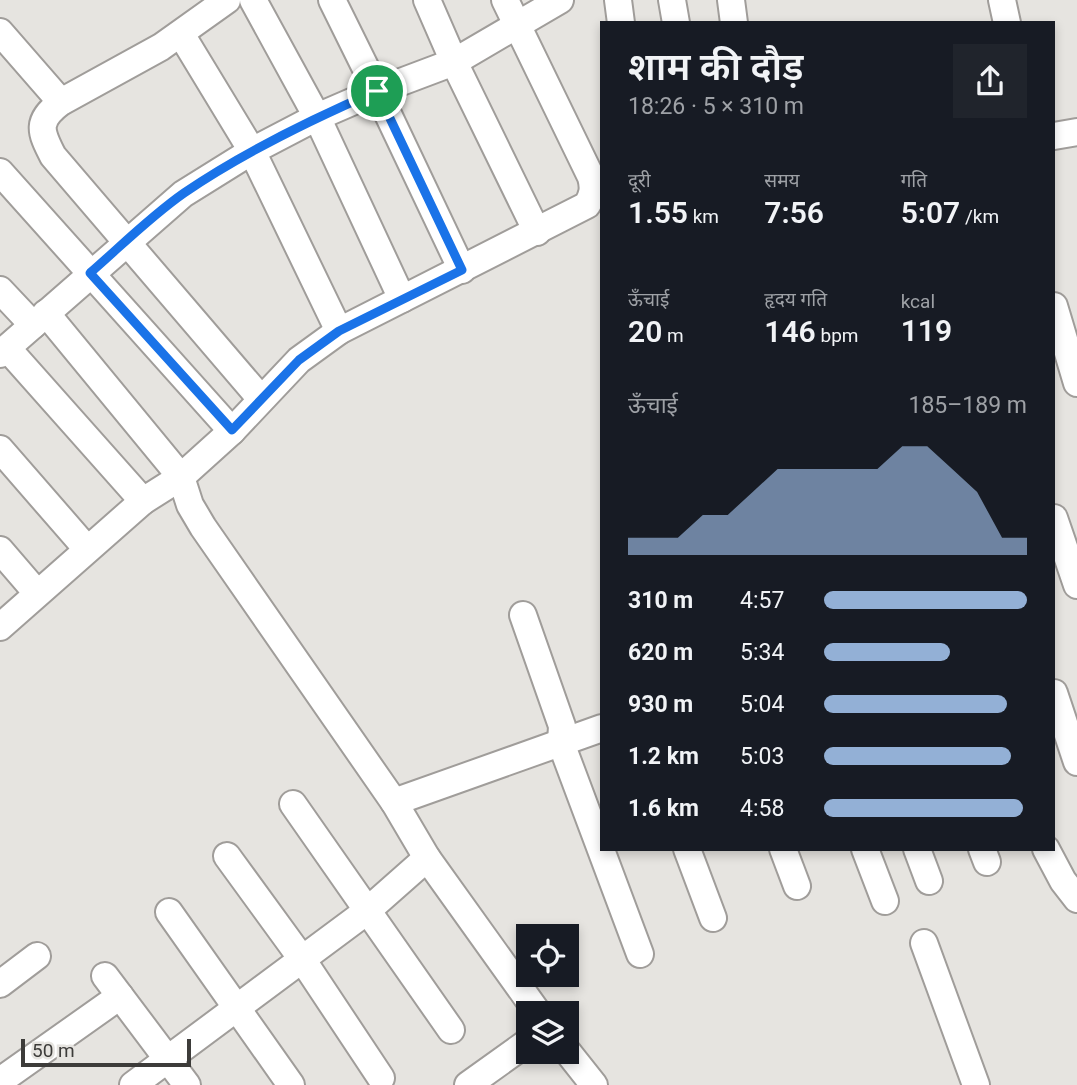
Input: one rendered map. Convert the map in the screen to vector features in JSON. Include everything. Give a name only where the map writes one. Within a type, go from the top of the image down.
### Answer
[{"type":"street","points":[[227,0],[181,34],[61,102],[47,112],[42,126],[43,136],[53,156],[261,399]]},
{"type":"street","points":[[253,0],[317,117],[402,299]]},
{"type":"street","points":[[332,0],[462,270]]},
{"type":"street","points":[[427,0],[454,62],[537,232]]},
{"type":"street","points":[[0,626],[143,501],[181,477],[232,430],[299,360],[339,331],[587,205],[594,186],[591,177],[505,0]]},
{"type":"street","points":[[143,501],[4,351],[125,242],[183,194],[253,151],[317,117],[454,62],[560,0]]},
{"type":"street","points":[[618,0],[621,21]]},
{"type":"street","points":[[672,0],[676,21]]},
{"type":"street","points":[[731,0],[734,21]]},
{"type":"street","points":[[1002,0],[1007,21]]},
{"type":"street","points":[[0,32],[61,102]]},
{"type":"street","points":[[181,34],[253,151],[339,331]]},
{"type":"street","points":[[1055,136],[1077,131]]},
{"type":"street","points":[[0,172],[232,430]]},
{"type":"street","points":[[0,290],[39,319],[181,477],[190,505],[203,527],[394,802],[427,858],[529,1001]]},
{"type":"street","points":[[1055,309],[1077,383]]},
{"type":"street","points":[[0,449],[87,549]]},
{"type":"street","points":[[1055,521],[1069,568]]},
{"type":"street","points":[[0,550],[37,593]]},
{"type":"street","points":[[523,615],[562,726],[561,743],[600,847]]},
{"type":"street","points":[[1055,696],[1077,762]]},
{"type":"street","points":[[394,802],[600,729]]},
{"type":"street","points":[[293,804],[451,1030]]},
{"type":"street","points":[[601,851],[640,954]]},
{"type":"street","points":[[688,851],[713,918]]},
{"type":"street","points":[[784,851],[797,886]]},
{"type":"street","points":[[866,851],[885,901]]},
{"type":"street","points":[[918,851],[929,881]]},
{"type":"street","points":[[1047,851],[1063,881],[1077,899]]},
{"type":"street","points":[[227,856],[302,959],[381,1078]]},
{"type":"street","points":[[133,1085],[368,911],[427,858]]},
{"type":"street","points":[[169,912],[292,1085]]},
{"type":"street","points":[[924,943],[976,1085]]},
{"type":"street","points":[[0,984],[37,956]]},
{"type":"street","points":[[0,1081],[112,986],[187,1085]]},
{"type":"street","points":[[468,1085],[516,1051]]},
{"type":"street","points":[[577,1064],[594,1085]]},
{"type":"route","points":[[377,91],[462,270],[339,331],[299,360],[232,430],[90,273],[183,194],[253,151],[317,117],[377,91]]}]
